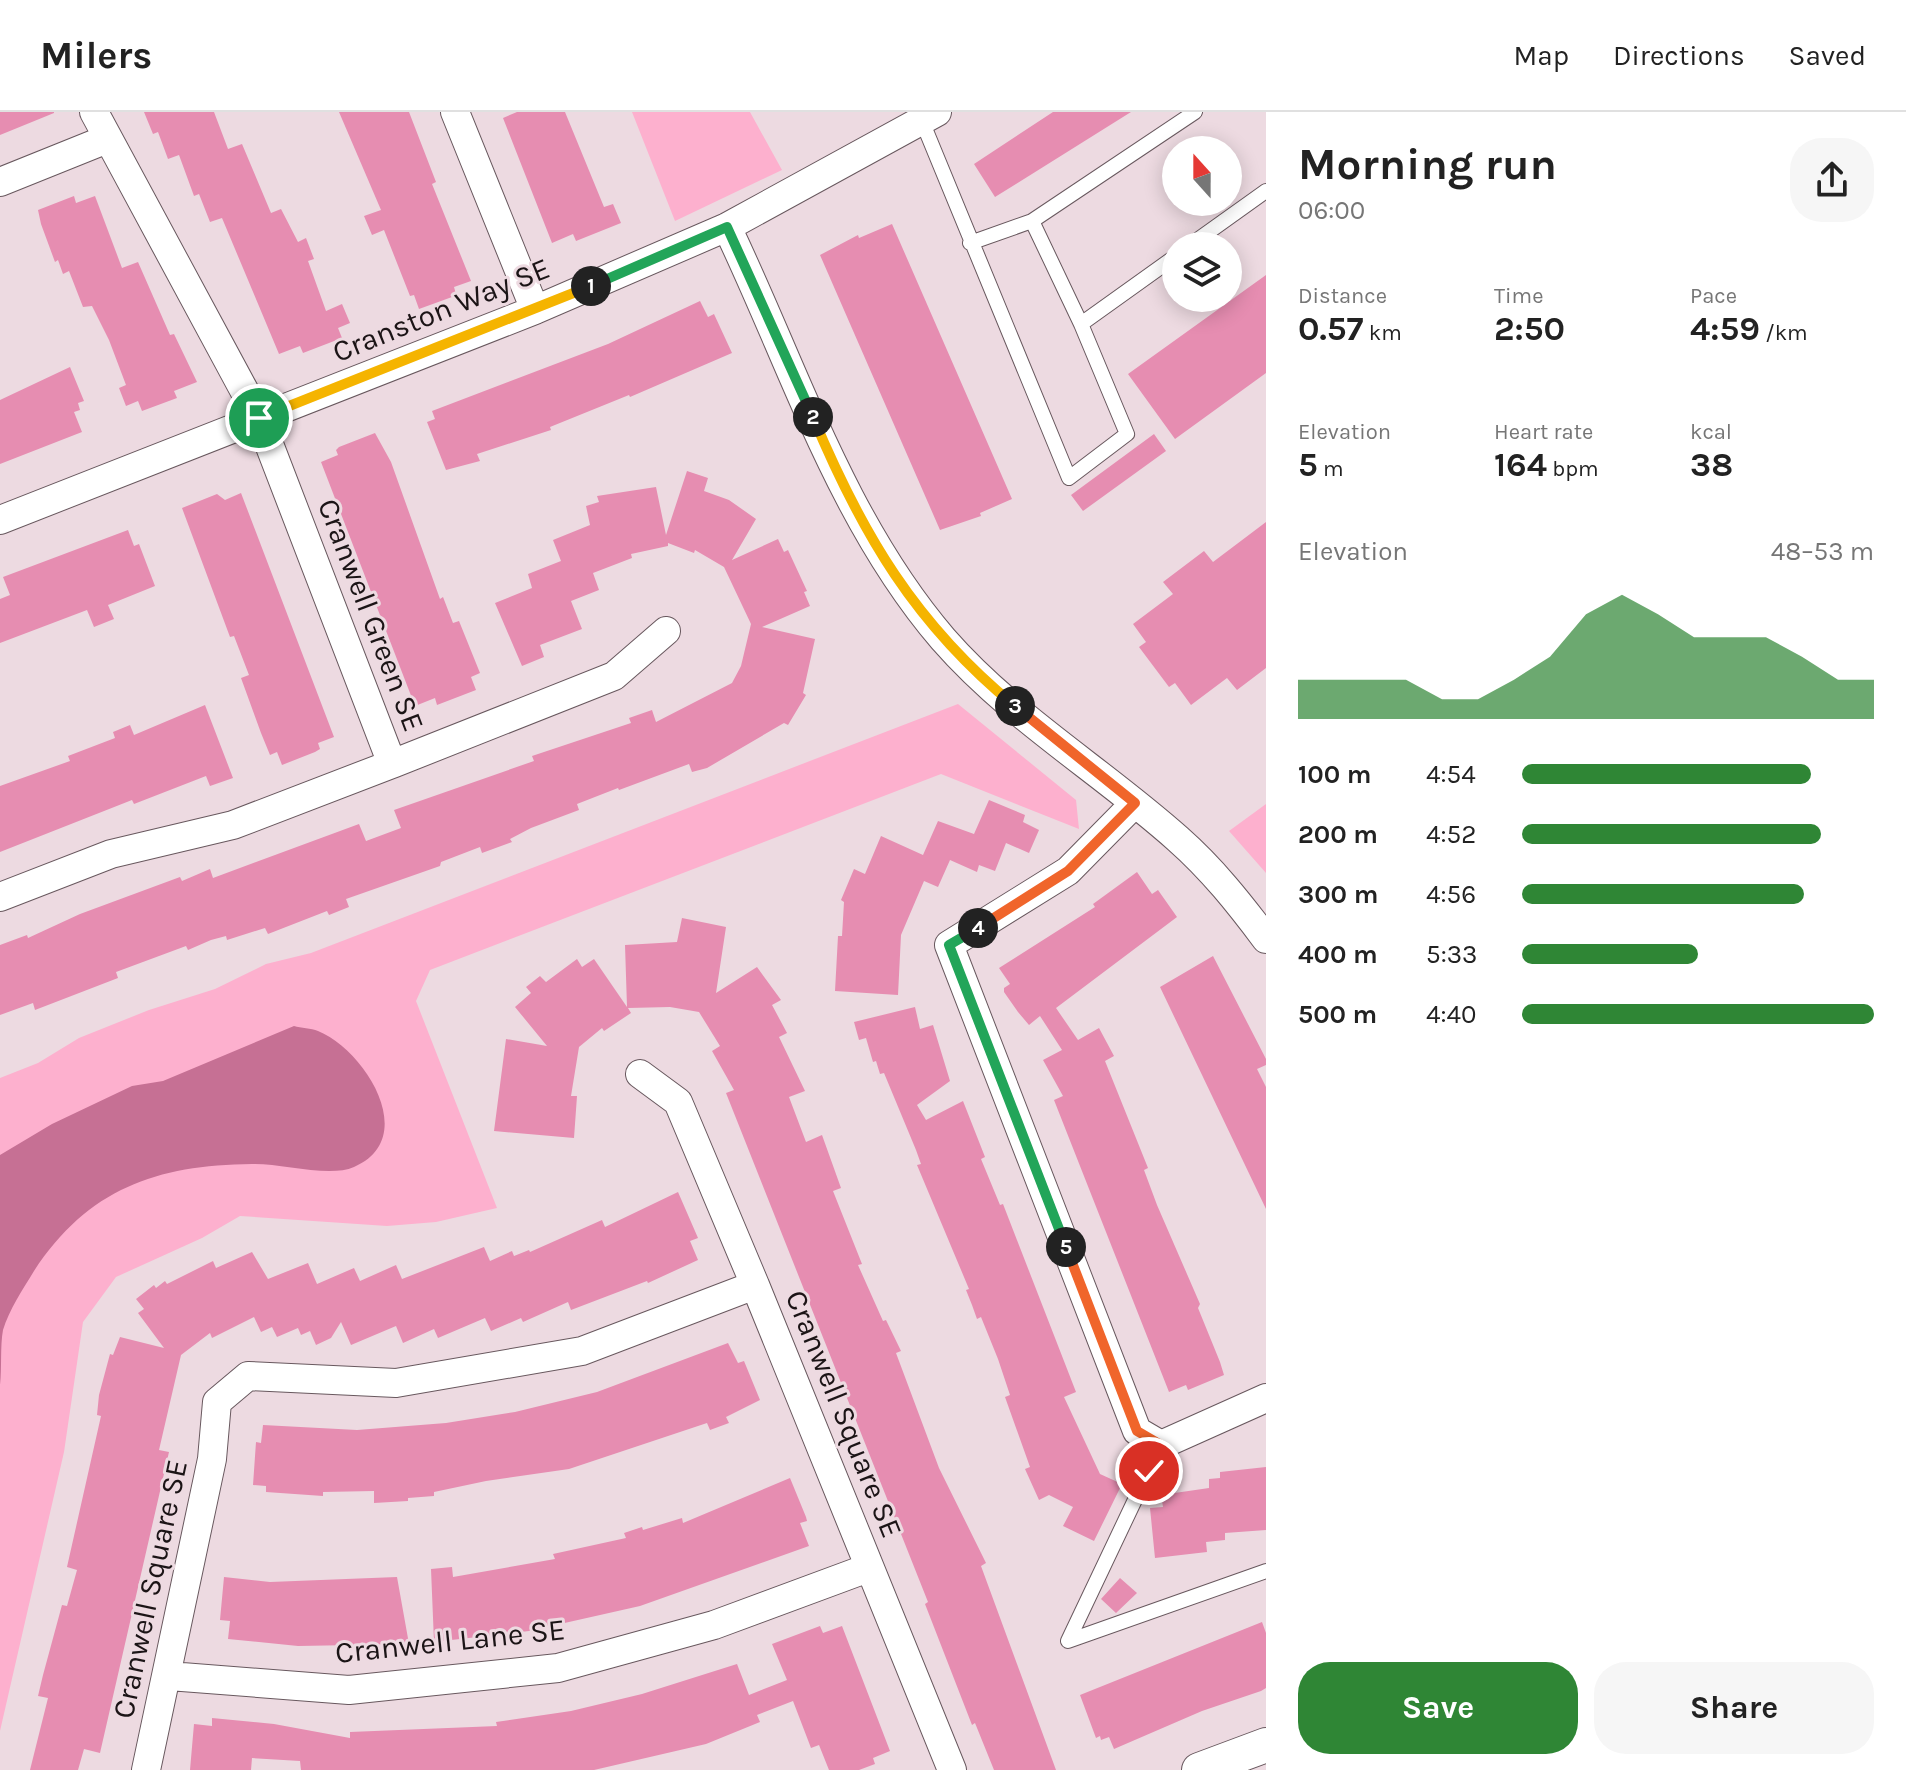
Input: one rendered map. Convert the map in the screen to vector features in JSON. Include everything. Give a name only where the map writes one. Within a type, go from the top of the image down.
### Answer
[{"type":"street","name":"Cranwell Green SE","points":[[0,897],[111,854],[233,825],[392,764],[259,418],[94,112]]},
{"type":"street","points":[[455,112],[535,310]]},
{"type":"street","name":"Cranston Way SE","points":[[0,520],[535,310],[727,227],[925,115]]},
{"type":"street","points":[[0,182],[107,139]]},
{"type":"street","points":[[727,227],[847,498],[896,581],[973,669],[1135,803],[1230,890],[1266,939]]},
{"type":"street","points":[[392,764],[614,676],[666,631]]},
{"type":"street","points":[[1135,803],[1068,871],[949,945],[1137,1431],[1161,1445],[1266,1398]]},
{"type":"street","points":[[640,1074],[678,1102],[755,1285]]},
{"type":"street","name":"Cranwell Square SE","points":[[146,1770],[169,1676],[212,1459],[217,1402],[248,1376],[396,1383],[582,1351],[755,1285],[952,1770]]},
{"type":"street","name":"Cranwell Lane SE","points":[[169,1676],[349,1690],[558,1668],[714,1625],[868,1568]]},
{"type":"street","points":[[1199,1770],[1266,1745]]},
{"type":"lane","points":[[970,243],[1032,221],[1195,112]]},
{"type":"lane","points":[[925,115],[970,243],[1069,478],[1127,434],[1081,324],[1032,221]]},
{"type":"lane","points":[[1209,232],[1266,191]]},
{"type":"lane","points":[[1081,324],[1162,266]]},
{"type":"lane","points":[[1161,1445],[1068,1641],[1266,1571]]},
{"type":"shaded area","points":[[632,112],[750,112],[782,170],[675,221]]},
{"type":"shaded area","points":[[958,704],[1076,800],[1079,829],[941,774],[430,970],[416,1001],[497,1208],[436,1222],[387,1226],[240,1216],[202,1238],[116,1277],[83,1322],[64,1452],[0,1731],[0,1078],[38,1063],[79,1038],[149,1010],[215,989],[266,964],[311,953]]},
{"type":"shaded area","points":[[1266,804],[1266,873],[1229,831]]},
{"type":"shaded area","points":[[294,1026],[315,1030],[336,1041],[367,1074],[384,1116],[383,1136],[374,1154],[344,1170],[318,1171],[252,1164],[185,1170],[127,1187],[101,1201],[55,1243],[17,1300],[3,1330],[0,1385],[0,1155],[52,1124],[132,1086],[163,1081]]},
{"type":"building","points":[[0,112],[54,112],[54,113],[0,135]]},
{"type":"building","points":[[144,112],[214,112],[228,149],[242,144],[271,213],[281,209],[298,242],[306,238],[314,259],[308,261],[326,311],[342,304],[350,323],[338,328],[342,338],[303,353],[300,346],[279,354],[222,218],[210,222],[199,194],[194,196],[179,155],[168,159],[158,132],[153,134]]},
{"type":"building","points":[[339,112],[409,112],[436,182],[432,184],[471,281],[454,287],[456,294],[452,297],[419,309],[414,295],[410,296],[384,230],[372,235],[364,216],[381,210]]},
{"type":"building","points":[[517,112],[565,112],[604,207],[613,204],[621,223],[576,241],[573,234],[552,243],[503,118]]},
{"type":"building","points":[[1053,112],[1131,112],[995,197],[974,164]]},
{"type":"building","points":[[74,196],[76,203],[95,196],[122,268],[138,262],[170,335],[174,334],[197,382],[174,391],[177,398],[142,411],[138,401],[126,406],[119,388],[126,385],[109,340],[92,306],[83,307],[69,271],[63,274],[58,260],[55,262],[41,224],[38,210]]},
{"type":"building","points":[[892,224],[1012,499],[980,513],[981,516],[940,530],[820,255],[858,235],[859,238]]},
{"type":"building","points":[[1266,275],[1266,373],[1175,439],[1128,374],[1214,312],[1242,312],[1242,292]]},
{"type":"building","points":[[700,301],[708,317],[714,314],[732,353],[550,427],[551,430],[477,454],[480,461],[446,470],[427,422],[435,419],[432,411],[608,344]]},
{"type":"building","points":[[70,367],[84,401],[78,403],[80,410],[74,412],[82,432],[0,464],[0,400]]},
{"type":"building","points":[[375,433],[391,462],[440,599],[443,597],[453,623],[459,621],[480,673],[471,677],[476,690],[437,705],[435,698],[415,706],[321,462],[338,455],[336,450],[339,447]]},
{"type":"building","points":[[1154,434],[1166,451],[1083,511],[1071,495]]},
{"type":"building","points":[[687,471],[708,478],[704,491],[729,500],[756,519],[732,560],[778,539],[784,552],[788,550],[807,591],[804,592],[810,606],[762,627],[815,639],[803,693],[806,695],[788,725],[784,723],[707,768],[692,772],[689,764],[618,788],[577,804],[579,810],[531,828],[510,839],[512,842],[482,853],[480,847],[441,862],[440,866],[346,899],[349,907],[329,915],[327,911],[268,934],[265,928],[227,940],[226,936],[211,940],[188,950],[186,946],[116,972],[118,978],[35,1010],[33,1003],[0,1015],[0,945],[27,935],[28,938],[80,914],[180,877],[182,881],[210,869],[213,878],[359,824],[366,841],[401,828],[394,810],[534,761],[532,756],[631,723],[629,718],[652,710],[656,722],[732,683],[741,666],[751,624],[724,567],[695,550],[694,553],[668,543],[668,546],[631,554],[632,558],[593,573],[599,590],[571,601],[582,629],[540,645],[544,657],[522,666],[495,603],[532,588],[528,574],[561,561],[553,540],[590,525],[586,506],[599,502],[597,496],[656,487],[666,535]]},
{"type":"building","points":[[241,493],[334,737],[318,743],[320,749],[315,752],[282,765],[277,752],[270,755],[261,733],[241,678],[249,675],[234,636],[230,637],[182,508],[217,494],[225,500]]},
{"type":"building","points":[[1266,522],[1266,668],[1237,690],[1227,678],[1191,705],[1175,683],[1169,687],[1139,647],[1146,642],[1133,624],[1173,594],[1163,582],[1204,551],[1213,562]]},
{"type":"building","points":[[128,530],[134,546],[139,544],[155,586],[108,605],[114,619],[94,627],[87,610],[0,643],[0,599],[10,595],[3,577]]},
{"type":"building","points":[[205,705],[233,778],[210,786],[206,776],[134,804],[132,800],[0,852],[0,786],[70,761],[68,756],[115,738],[113,732],[130,725],[134,735]]},
{"type":"building","points":[[989,800],[1025,815],[1023,822],[1039,830],[1029,853],[1006,843],[995,871],[979,865],[977,872],[950,860],[938,887],[924,881],[901,935],[898,995],[835,991],[838,936],[842,936],[844,902],[841,900],[854,869],[865,874],[881,836],[923,855],[938,821],[974,834]]},
{"type":"building","points":[[1137,872],[1152,894],[1158,890],[1177,917],[1056,1008],[1078,1040],[1099,1028],[1114,1056],[1105,1061],[1148,1168],[1144,1170],[1157,1205],[1200,1304],[1198,1308],[1224,1375],[1188,1390],[1186,1385],[1169,1392],[1054,1100],[1063,1096],[1043,1060],[1062,1050],[1040,1016],[1029,1025],[1018,1012],[1004,992],[1010,984],[999,968],[1095,907],[1093,904]]},
{"type":"building","points":[[682,918],[726,927],[716,993],[757,967],[781,1000],[772,1005],[787,1033],[779,1037],[805,1091],[789,1097],[806,1142],[822,1135],[841,1188],[833,1191],[862,1264],[858,1265],[883,1321],[886,1320],[901,1351],[896,1353],[939,1468],[986,1563],[981,1566],[1056,1770],[994,1770],[975,1723],[972,1725],[925,1604],[928,1602],[726,1093],[734,1090],[712,1051],[720,1046],[699,1012],[670,1007],[628,1008],[631,1013],[604,1031],[602,1028],[579,1047],[571,1096],[577,1096],[574,1138],[494,1131],[506,1039],[547,1046],[515,1007],[531,993],[526,987],[540,976],[546,982],[577,959],[582,967],[594,959],[627,1007],[625,945],[677,942]]},
{"type":"building","points":[[1213,956],[1266,1059],[1266,1065],[1257,1069],[1266,1087],[1266,1209],[1160,987]]},
{"type":"building","points":[[915,1007],[920,1029],[933,1025],[950,1081],[917,1105],[926,1120],[963,1101],[985,1157],[981,1159],[1000,1205],[1003,1204],[1076,1392],[1064,1397],[1100,1474],[1122,1484],[1094,1541],[1063,1526],[1073,1507],[1049,1495],[1039,1500],[1025,1469],[1030,1467],[1005,1397],[1010,1395],[998,1359],[981,1317],[977,1319],[966,1290],[969,1289],[917,1165],[921,1164],[916,1150],[884,1073],[880,1074],[876,1061],[873,1062],[866,1038],[859,1040],[854,1022]]},
{"type":"building","points":[[678,1192],[698,1238],[690,1241],[698,1260],[648,1283],[571,1310],[568,1302],[523,1322],[521,1318],[491,1331],[485,1318],[438,1338],[434,1329],[403,1343],[396,1326],[351,1345],[341,1322],[331,1338],[316,1345],[310,1331],[301,1335],[298,1328],[277,1337],[272,1327],[261,1332],[254,1317],[212,1338],[210,1333],[181,1355],[159,1450],[169,1452],[100,1753],[84,1749],[78,1770],[30,1770],[48,1698],[38,1696],[62,1605],[67,1606],[77,1570],[67,1567],[101,1416],[97,1415],[99,1395],[110,1354],[113,1355],[120,1337],[164,1348],[138,1313],[144,1309],[136,1299],[154,1285],[156,1288],[165,1281],[167,1284],[213,1261],[216,1268],[252,1252],[268,1279],[308,1263],[317,1284],[354,1268],[360,1281],[396,1265],[402,1279],[484,1247],[490,1261],[512,1251],[514,1256],[530,1252],[602,1220],[605,1227]]},
{"type":"building","points":[[728,1343],[738,1363],[744,1361],[760,1400],[726,1417],[729,1423],[710,1430],[707,1423],[569,1469],[486,1481],[434,1492],[434,1496],[408,1498],[408,1501],[374,1503],[374,1491],[323,1492],[323,1496],[266,1492],[266,1486],[253,1485],[256,1442],[261,1443],[263,1425],[357,1430],[446,1423],[515,1412],[597,1392]]},
{"type":"building","points":[[1266,1467],[1266,1530],[1225,1533],[1225,1540],[1206,1542],[1207,1552],[1155,1558],[1150,1508],[1163,1507],[1161,1495],[1209,1488],[1209,1479],[1220,1478],[1220,1472]]},
{"type":"building","points":[[790,1478],[806,1517],[807,1521],[800,1523],[809,1546],[640,1606],[529,1631],[434,1642],[431,1569],[452,1567],[453,1577],[555,1559],[553,1554],[626,1538],[624,1533],[642,1527],[643,1530],[682,1518],[683,1523]]},
{"type":"building","points":[[224,1577],[270,1582],[397,1577],[409,1644],[298,1646],[228,1639],[230,1621],[220,1620]]},
{"type":"building","points":[[1120,1578],[1137,1593],[1116,1613],[1101,1599]]},
{"type":"building","points":[[1262,1622],[1266,1633],[1266,1688],[1202,1711],[1114,1749],[1109,1737],[1096,1738],[1080,1695]]},
{"type":"building","points":[[820,1626],[823,1633],[842,1626],[890,1751],[873,1758],[875,1764],[859,1770],[829,1770],[819,1745],[811,1748],[793,1701],[757,1715],[760,1722],[706,1744],[594,1770],[301,1770],[300,1761],[252,1758],[251,1770],[190,1770],[194,1724],[212,1726],[212,1718],[274,1724],[350,1738],[350,1732],[497,1726],[496,1722],[571,1711],[642,1694],[737,1664],[749,1695],[787,1680],[772,1644]]},
{"type":"route","points":[[259,418],[535,310],[727,227],[847,498],[896,581],[945,641],[973,669],[1135,803],[1068,871],[949,945],[1137,1431],[1161,1445],[1149,1471]]}]
